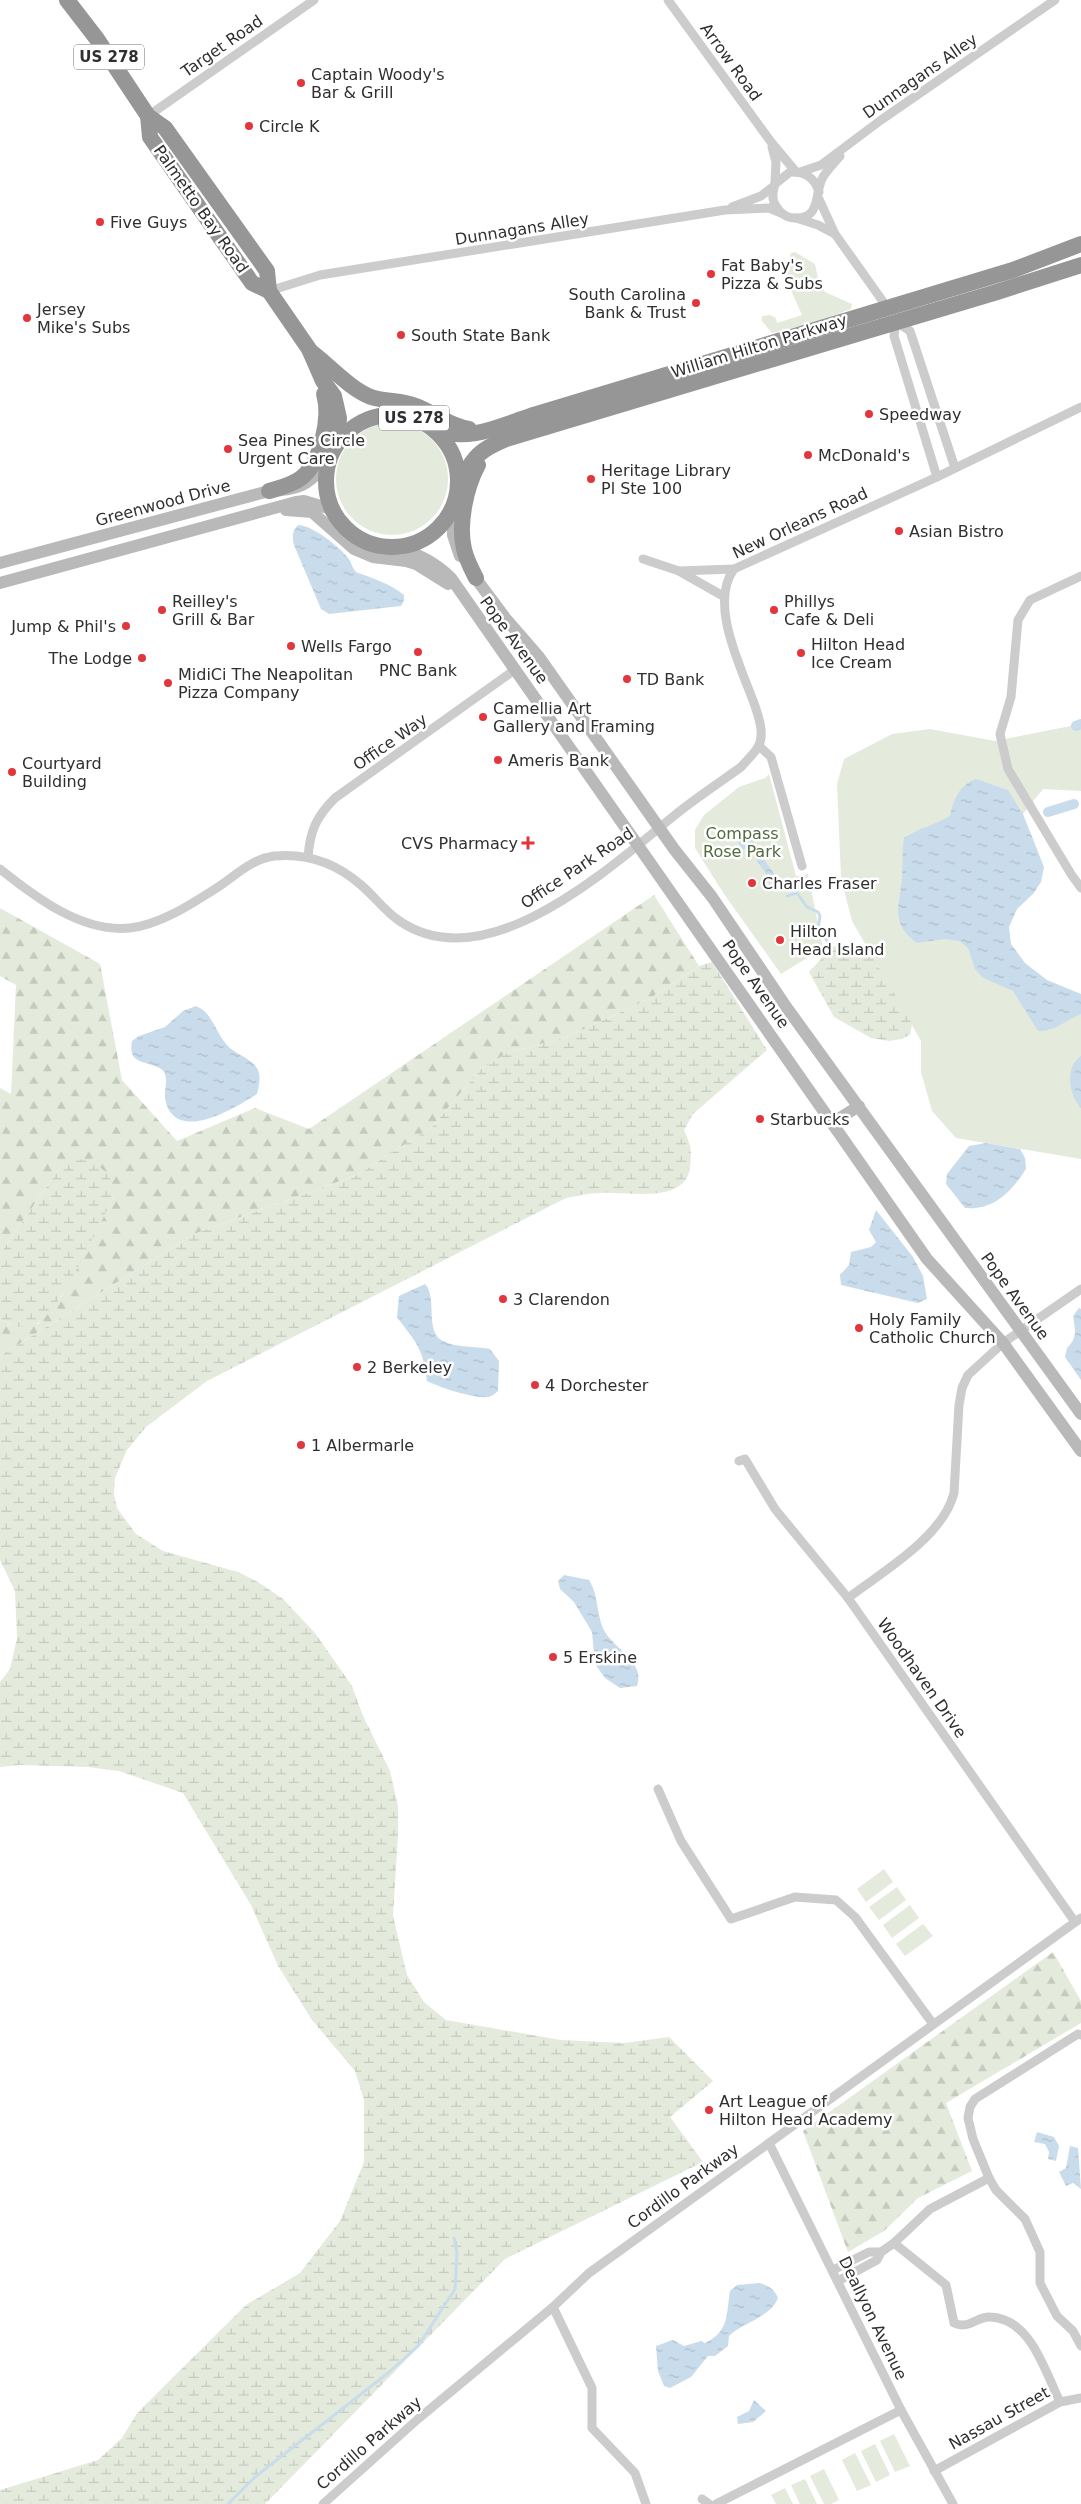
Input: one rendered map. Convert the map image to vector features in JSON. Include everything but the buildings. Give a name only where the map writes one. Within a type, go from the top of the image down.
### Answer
[{"type":"highway","name":"Palmetto Bay Road","points":[[67,0],[97,39],[148,116],[165,128],[267,272],[269,291],[308,350]]},
{"type":"highway","name":"William Hilton Parkway","points":[[436,430],[457,436],[484,433],[509,422],[1013,270],[1081,244]]},
{"type":"highway","name":"William Hilton Parkway","points":[[458,483],[483,448],[506,439],[530,434],[1081,265]]},
{"type":"highway","name":"US 278","points":[[308,350],[351,396],[365,404],[415,418],[436,430],[446,441],[455,460],[458,483],[452,508],[446,520],[431,535],[410,546],[398,547],[369,543],[349,532],[331,509],[327,500],[324,482],[327,464],[337,443],[349,430],[364,420],[380,415],[398,414]]},
{"type":"highway","name":"US 278","points":[[308,350],[323,382],[334,396],[339,418],[337,443]]},
{"type":"highway","points":[[308,350],[356,390],[372,397],[415,405],[450,424],[464,428],[479,428],[509,422]]},
{"type":"highway","points":[[269,491],[302,477],[314,461],[322,440],[327,416],[326,400],[317,380],[308,350]]},
{"type":"highway","points":[[476,578],[464,550],[462,533],[473,477],[479,463],[488,452],[530,434]]},
{"type":"main road","name":"Greenwood Drive","points":[[0,563],[269,491],[291,490],[302,487],[327,464]]},
{"type":"main road","name":"Greenwood Drive","points":[[0,583],[304,501],[331,509]]},
{"type":"main road","name":"Pope Avenue","points":[[452,508],[453,535],[458,551],[476,578],[506,619],[539,657],[661,827],[674,849],[712,897],[787,1008],[1081,1414]]},
{"type":"main road","points":[[266,510],[301,510],[312,512],[354,549],[373,556],[416,564],[438,576],[463,598]]},
{"type":"main road","name":"Pope Avenue","points":[[398,547],[425,557],[439,566],[451,578],[463,598],[516,669],[927,1259],[1004,1344],[1081,1451]]},
{"type":"main road","points":[[832,1123],[859,1106]]},
{"type":"street","name":"Target Road","points":[[148,116],[314,0]]},
{"type":"street","name":"Arrow Road","points":[[668,0],[771,142],[798,172]]},
{"type":"street","name":"Dunnagans Alley","points":[[798,172],[821,165],[853,143],[881,120],[1055,0]]},
{"type":"street","name":"Arrow Road","points":[[771,142],[776,162],[775,185]]},
{"type":"street","points":[[794,218],[807,215],[813,211],[822,180],[830,167],[853,143]]},
{"type":"street","points":[[725,210],[761,196],[784,175],[798,172],[813,179],[835,234],[896,322],[910,331],[955,468]]},
{"type":"street","points":[[775,185],[773,200],[781,213],[818,225],[835,234]]},
{"type":"street","name":"Dunnagans Alley","points":[[269,291],[320,275],[725,210],[764,208],[781,213]]},
{"type":"street","points":[[896,322],[894,336],[937,477]]},
{"type":"street","name":"New Orleans Road","points":[[759,746],[761,725],[724,616],[723,596],[725,583],[734,569],[937,477],[1081,407]]},
{"type":"street","points":[[643,559],[679,571],[723,596]]},
{"type":"street","points":[[679,571],[734,569]]},
{"type":"street","points":[[1081,576],[1030,600],[1018,620],[1011,697],[1000,734],[1008,769],[1081,888]]},
{"type":"street","name":"Office Way","points":[[308,857],[310,834],[315,823],[335,798],[516,669]]},
{"type":"street","points":[[661,827],[741,767],[759,746],[771,757],[802,866]]},
{"type":"street","name":"Office Park Road","points":[[0,869],[61,911],[100,926],[129,928],[162,918],[191,904],[257,861],[276,856],[308,857],[340,870],[361,885],[397,920],[414,931],[427,936],[446,938],[503,931],[536,917],[599,875],[661,827]]},
{"type":"street","points":[[848,1598],[915,1546],[940,1523],[951,1507],[954,1493],[962,1388],[975,1367],[1081,1289]]},
{"type":"street","name":"Woodhaven Drive","points":[[739,1461],[745,1459],[775,1509],[848,1598],[1078,1920]]},
{"type":"street","points":[[658,1790],[681,1841],[731,1918],[795,1898],[836,1900],[855,1917],[933,2024]]},
{"type":"street","name":"Cordillo Parkway","points":[[322,2504],[418,2419],[553,2307],[589,2273],[1078,1920]]},
{"type":"street","points":[[1081,2035],[1078,2034],[975,2100],[970,2107],[968,2118],[973,2139],[989,2178],[996,2190],[1025,2220],[1040,2252],[1040,2283],[1057,2316],[1072,2331],[1081,2346]]},
{"type":"street","name":"Deallyon Avenue","points":[[769,2143],[901,2410],[953,2504]]},
{"type":"street","points":[[838,2281],[877,2260],[881,2252],[894,2243],[930,2209],[989,2178]]},
{"type":"street","points":[[894,2243],[946,2285],[954,2323],[967,2326],[980,2318],[1001,2318],[1023,2332],[1060,2402]]},
{"type":"street","points":[[833,2270],[869,2252],[881,2252]]},
{"type":"street","points":[[553,2307],[592,2388],[592,2428],[635,2473],[646,2504]]},
{"type":"street","name":"Nassau Street","points":[[934,2471],[1060,2402],[1081,2398]]},
{"type":"street","points":[[716,2504],[901,2410]]},
{"type":"green space","points":[[795,252],[815,264],[818,278],[825,292],[852,304],[851,309],[817,322],[772,333],[762,321],[762,316],[770,315],[776,318],[777,323],[802,315],[787,281],[777,267],[777,262],[788,263],[791,253]]},
{"type":"green space","points":[[392,423],[413,427],[432,439],[444,458],[448,479],[444,500],[432,519],[413,531],[392,535],[371,531],[352,519],[340,500],[336,479],[340,458],[352,439],[371,427]]},
{"type":"green space","points":[[1081,724],[1081,791],[1043,789],[1023,814],[989,955],[1081,1008],[1081,1159],[956,1138],[932,1111],[921,1072],[921,1041],[852,921],[841,878],[837,784],[844,759],[892,734],[930,729],[995,741]]},
{"type":"green space","name":"Compass Rose Park","points":[[769,774],[796,876],[808,874],[823,948],[781,974],[724,894],[695,848],[695,830],[704,815],[739,787],[765,778]]},
{"type":"green space","points":[[654,895],[699,966],[649,999],[567,1037],[507,1053],[480,1070],[432,1127],[357,1175],[194,1234],[0,1356],[0,1318],[9,1324],[38,1324],[61,1297],[114,1196],[64,1162],[0,1254],[0,1088],[11,1094],[16,985],[0,976],[0,908],[100,964],[122,1080],[177,1141],[255,1108],[309,1129]]},
{"type":"green space","points":[[849,944],[871,954],[912,1024],[910,1035],[889,1041],[871,1038],[834,1017],[809,972],[832,947]]},
{"type":"green space","points":[[712,962],[767,1050],[693,1114],[684,1130],[690,1148],[690,1167],[686,1179],[678,1187],[654,1194],[596,1193],[566,1198],[207,1381],[146,1427],[127,1450],[115,1478],[114,1494],[117,1508],[136,1534],[163,1551],[238,1572],[258,1582],[283,1599],[315,1633],[352,1686],[363,1716],[390,1771],[398,1806],[393,1916],[407,1975],[424,2002],[446,2020],[561,2040],[624,2043],[669,2037],[713,2081],[670,2117],[703,2162],[505,2259],[265,2504],[0,2504],[0,2490],[98,2460],[122,2438],[137,2413],[246,2305],[300,2273],[340,2221],[364,2162],[364,2100],[355,2071],[312,2020],[278,1966],[251,1905],[183,1793],[119,1771],[88,1767],[20,1765],[0,1767],[0,1682],[10,1669],[17,1638],[15,1591],[0,1560],[0,1356],[194,1234],[357,1175],[432,1127],[480,1070],[507,1053],[567,1037],[649,999],[699,966]]},
{"type":"green space","points":[[71,1158],[88,1161],[102,1168],[111,1180],[114,1196],[79,1266],[56,1304],[36,1324],[26,1327],[13,1325],[0,1318],[0,1254],[64,1162]]},
{"type":"green space","points":[[884,1869],[893,1882],[866,1902],[857,1889]]},
{"type":"green space","points":[[897,1887],[906,1900],[879,1920],[869,1907]]},
{"type":"green space","points":[[910,1905],[919,1918],[892,1938],[883,1925]]},
{"type":"green space","points":[[923,1924],[933,1936],[905,1956],[896,1944]]},
{"type":"green space","points":[[1053,1952],[1081,2001],[1081,2023],[946,2103],[972,2171],[918,2198],[884,2231],[848,2252],[803,2131]]},
{"type":"green space","points":[[894,2434],[910,2466],[895,2472],[880,2441]]},
{"type":"green space","points":[[875,2444],[890,2475],[876,2482],[861,2451]]},
{"type":"green space","points":[[855,2453],[871,2485],[857,2491],[842,2460]]},
{"type":"green space","points":[[824,2469],[839,2500],[831,2504],[824,2504],[810,2476]]},
{"type":"green space","points":[[805,2479],[817,2504],[800,2504],[791,2485]]},
{"type":"green space","points":[[785,2488],[793,2504],[776,2504],[771,2495]]},
{"type":"water","points":[[298,525],[311,529],[332,543],[344,553],[356,572],[387,584],[404,595],[404,601],[401,606],[329,614],[321,609],[294,545],[293,534]]},
{"type":"water","points":[[976,779],[1008,790],[1023,814],[1044,867],[1041,882],[1033,894],[1017,909],[1009,927],[1011,944],[1025,963],[1047,980],[1081,994],[1081,1014],[1049,1030],[1038,1031],[1013,991],[983,978],[975,969],[968,948],[960,941],[945,939],[917,943],[908,936],[899,921],[898,905],[904,838],[950,816],[958,793],[965,785]]},
{"type":"water","points":[[743,834],[746,838],[751,835],[754,845],[742,850],[736,838]]},
{"type":"water","points":[[760,854],[779,881],[774,885],[755,858]]},
{"type":"water","points":[[196,1006],[202,1009],[210,1018],[227,1045],[255,1066],[260,1079],[257,1094],[220,1114],[192,1122],[180,1120],[170,1112],[165,1098],[166,1078],[164,1072],[156,1066],[140,1061],[133,1055],[131,1049],[132,1041],[139,1036],[165,1027],[183,1011]]},
{"type":"water","points":[[1081,1056],[1081,1108],[1071,1089],[1070,1074],[1072,1067]]},
{"type":"water","points":[[986,1143],[1020,1149],[1025,1158],[1026,1169],[1001,1198],[985,1206],[965,1208],[946,1184],[947,1174],[969,1146]]},
{"type":"water","points":[[876,1210],[913,1257],[923,1276],[927,1299],[918,1303],[841,1285],[840,1275],[849,1265],[851,1252],[871,1247],[876,1242],[869,1230]]},
{"type":"water","points":[[425,1284],[431,1298],[432,1323],[437,1337],[454,1345],[490,1349],[499,1361],[498,1391],[492,1396],[482,1397],[466,1394],[427,1381],[418,1346],[397,1317],[399,1296]]},
{"type":"water","points":[[1079,1308],[1081,1309],[1081,1380],[1065,1357],[1067,1348],[1074,1337],[1073,1316]]},
{"type":"water","points":[[564,1575],[589,1580],[594,1592],[602,1626],[610,1638],[633,1663],[639,1678],[637,1686],[620,1688],[605,1678],[595,1664],[592,1632],[574,1602],[560,1589],[558,1581]]},
{"type":"water","points":[[1037,2132],[1054,2137],[1059,2146],[1056,2161],[1048,2159],[1049,2152],[1045,2144],[1034,2142]]},
{"type":"water","points":[[1070,2146],[1078,2148],[1081,2189],[1073,2183],[1066,2186],[1059,2172],[1066,2168]]},
{"type":"water","points":[[760,2283],[775,2292],[778,2298],[774,2305],[763,2315],[729,2336],[728,2346],[715,2356],[708,2356],[691,2377],[670,2388],[664,2386],[658,2371],[656,2346],[673,2340],[684,2346],[701,2341],[705,2343],[719,2333],[723,2327],[730,2291],[737,2285]]},
{"type":"water","points":[[754,2400],[766,2411],[753,2422],[738,2424],[737,2417],[749,2411]]},
{"type":"waterway","points":[[1076,726],[1081,724]]},
{"type":"waterway","points":[[1048,812],[1074,804]]},
{"type":"waterway","points":[[787,896],[797,893],[807,907],[818,912],[820,916],[818,929],[832,947]]},
{"type":"waterway","points":[[228,2504],[255,2477],[388,2373],[418,2346],[455,2289],[457,2253],[454,2238]]},
{"type":"place","name":"Captain Woody's Bar & Grill","points":[[301,83]]},
{"type":"place","name":"Circle K","points":[[249,126]]},
{"type":"place","name":"Five Guys","points":[[100,222]]},
{"type":"place","name":"Fat Baby's Pizza & Subs","points":[[711,274]]},
{"type":"place","name":"South Carolina Bank & Trust","points":[[696,303]]},
{"type":"place","name":"Jersey Mike's Subs","points":[[27,318]]},
{"type":"place","name":"South State Bank","points":[[401,335]]},
{"type":"place","name":"Speedway","points":[[869,414]]},
{"type":"place","name":"Sea Pines Circle Urgent Care","points":[[228,449]]},
{"type":"place","name":"McDonald's","points":[[808,455]]},
{"type":"place","name":"Heritage Library Pl Ste 100","points":[[591,479]]},
{"type":"place","name":"Asian Bistro","points":[[899,531]]},
{"type":"place","name":"Reilley's Grill & Bar","points":[[162,610]]},
{"type":"place","name":"Phillys Cafe & Deli","points":[[774,610]]},
{"type":"place","name":"Jump & Phil's","points":[[126,626]]},
{"type":"place","name":"Wells Fargo","points":[[291,646]]},
{"type":"place","name":"PNC Bank","points":[[418,652]]},
{"type":"place","name":"Hilton Head Ice Cream","points":[[801,653]]},
{"type":"place","name":"The Lodge","points":[[142,658]]},
{"type":"place","name":"TD Bank","points":[[627,679]]},
{"type":"place","name":"MidiCi The Neapolitan Pizza Company","points":[[168,683]]},
{"type":"place","name":"Camellia Art Gallery and Framing","points":[[483,717]]},
{"type":"place","name":"Ameris Bank","points":[[498,760]]},
{"type":"place","name":"Courtyard Building","points":[[12,772]]},
{"type":"place","name":"CVS Pharmacy","points":[[528,843]]},
{"type":"place","name":"Charles Fraser","points":[[752,883]]},
{"type":"place","name":"Hilton Head Island","points":[[780,940]]},
{"type":"place","name":"Starbucks","points":[[760,1119]]},
{"type":"place","name":"3 Clarendon","points":[[503,1299]]},
{"type":"place","name":"Holy Family Catholic Church","points":[[859,1328]]},
{"type":"place","name":"2 Berkeley","points":[[357,1367]]},
{"type":"place","name":"4 Dorchester","points":[[535,1385]]},
{"type":"place","name":"1 Albermarle","points":[[301,1445]]},
{"type":"place","name":"5 Erskine","points":[[553,1657]]},
{"type":"place","name":"Art League of Hilton Head Academy","points":[[709,2110]]}]
